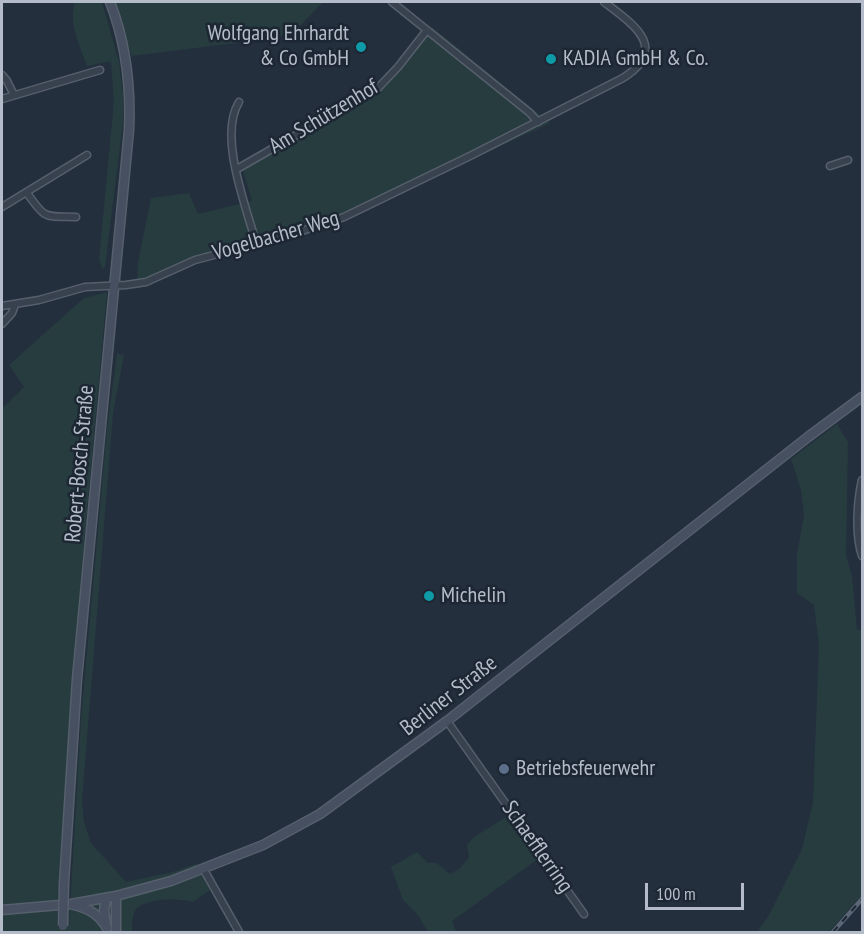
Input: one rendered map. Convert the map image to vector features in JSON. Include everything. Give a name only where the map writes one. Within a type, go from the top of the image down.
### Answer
[{"type":"main road","name":"Robert-Bosch-Straße","points":[[63,929],[77,679],[130,106],[126,58],[110,2]]},
{"type":"main road","name":"Berliner Straße","points":[[2,910],[71,904],[106,898],[204,870],[263,845],[320,814],[447,721],[862,397]]},
{"type":"main road","points":[[116,896],[116,933]]},
{"type":"main road","points":[[106,898],[104,910],[107,930]]},
{"type":"main road","points":[[71,904],[93,911],[100,916],[107,930]]},
{"type":"street","points":[[392,2],[530,113],[538,122]]},
{"type":"street","name":"Vogelbacher Weg","points":[[2,306],[15,305],[85,287],[146,282],[195,260],[344,217],[538,122],[634,72],[641,63],[645,44],[639,30],[604,2]]},
{"type":"street","name":"Am Schützenhof","points":[[237,169],[378,88],[427,30]]},
{"type":"street","points":[[2,99],[100,70]]},
{"type":"street","points":[[2,75],[8,81],[14,95]]},
{"type":"street","name":"Am Schützenhof","points":[[239,102],[231,127],[232,152],[256,243]]},
{"type":"street","points":[[2,207],[87,155]]},
{"type":"street","points":[[830,166],[848,160]]},
{"type":"street","points":[[27,193],[45,216],[76,217]]},
{"type":"street","points":[[2,324],[12,313],[15,305]]},
{"type":"street","points":[[862,480],[858,537],[862,556]]},
{"type":"street","name":"Schaefflerring","points":[[447,721],[584,914]]},
{"type":"street","points":[[204,870],[239,933]]},
{"type":"green space","points":[[75,2],[102,2],[119,62],[123,95],[123,123],[105,267],[102,269],[99,259],[114,101],[111,62],[87,66],[74,26]]},
{"type":"green space","points":[[114,2],[323,2],[301,25],[276,38],[132,56]]},
{"type":"green space","points":[[432,27],[550,123],[345,219],[307,234],[183,267],[137,287],[138,262],[151,198],[189,193],[198,214],[252,201],[243,170],[382,89],[403,67]]},
{"type":"green space","points":[[107,292],[86,522],[58,883],[57,926],[69,926],[81,719],[107,430],[117,353],[124,355],[113,413],[82,801],[84,822],[91,843],[126,882],[173,872],[196,864],[210,890],[193,902],[161,900],[144,904],[134,913],[132,932],[2,932],[2,409],[24,387],[9,365],[84,298]]},
{"type":"green space","points":[[837,424],[848,442],[846,555],[852,576],[857,630],[862,630],[862,895],[829,932],[757,932],[769,915],[802,849],[813,802],[819,645],[814,605],[797,593],[797,554],[804,515],[801,490],[791,459]]},
{"type":"green space","points":[[508,816],[538,859],[452,921],[456,931],[428,932],[418,915],[403,900],[391,867],[417,852],[428,863],[438,864],[450,874],[459,869],[469,858],[467,845],[474,837]]},
{"type":"railway","points":[[833,932],[862,899]]},
{"type":"place","name":"Wolfgang Ehrhardt & Co GmbH","points":[[361,47]]},
{"type":"place","name":"KADIA GmbH & Co.","points":[[551,59]]},
{"type":"place","name":"Michelin","points":[[429,596]]},
{"type":"place","name":"Betriebsfeuerwehr","points":[[504,769]]}]
